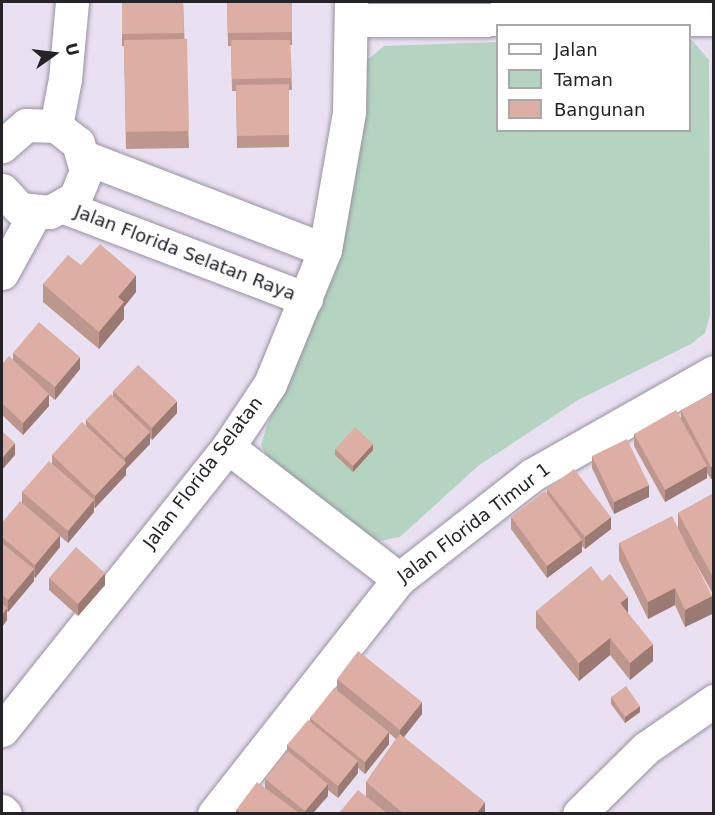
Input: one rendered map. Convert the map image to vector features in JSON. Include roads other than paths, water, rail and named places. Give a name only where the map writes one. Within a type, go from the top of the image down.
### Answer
[{"type":"street","points":[[56,126],[65,80],[72,2]]},
{"type":"street","points":[[351,11],[714,19]]},
{"type":"street","name":"Jalan Florida Selatan","points":[[2,730],[228,447],[270,384],[325,250],[349,112],[351,11]]},
{"type":"street","points":[[2,146],[26,125],[56,126],[78,143],[84,157],[325,250]]},
{"type":"street","name":"Jalan Florida Selatan Raya","points":[[2,273],[49,210],[82,185],[84,157]]},
{"type":"street","name":"Jalan Florida Selatan Raya","points":[[2,190],[20,209],[49,210],[306,299]]},
{"type":"street","name":"Jalan Florida Timur 1","points":[[214,813],[399,579],[532,475],[714,372]]},
{"type":"street","points":[[228,447],[399,579]]},
{"type":"street","points":[[579,813],[646,748],[714,701]]}]
